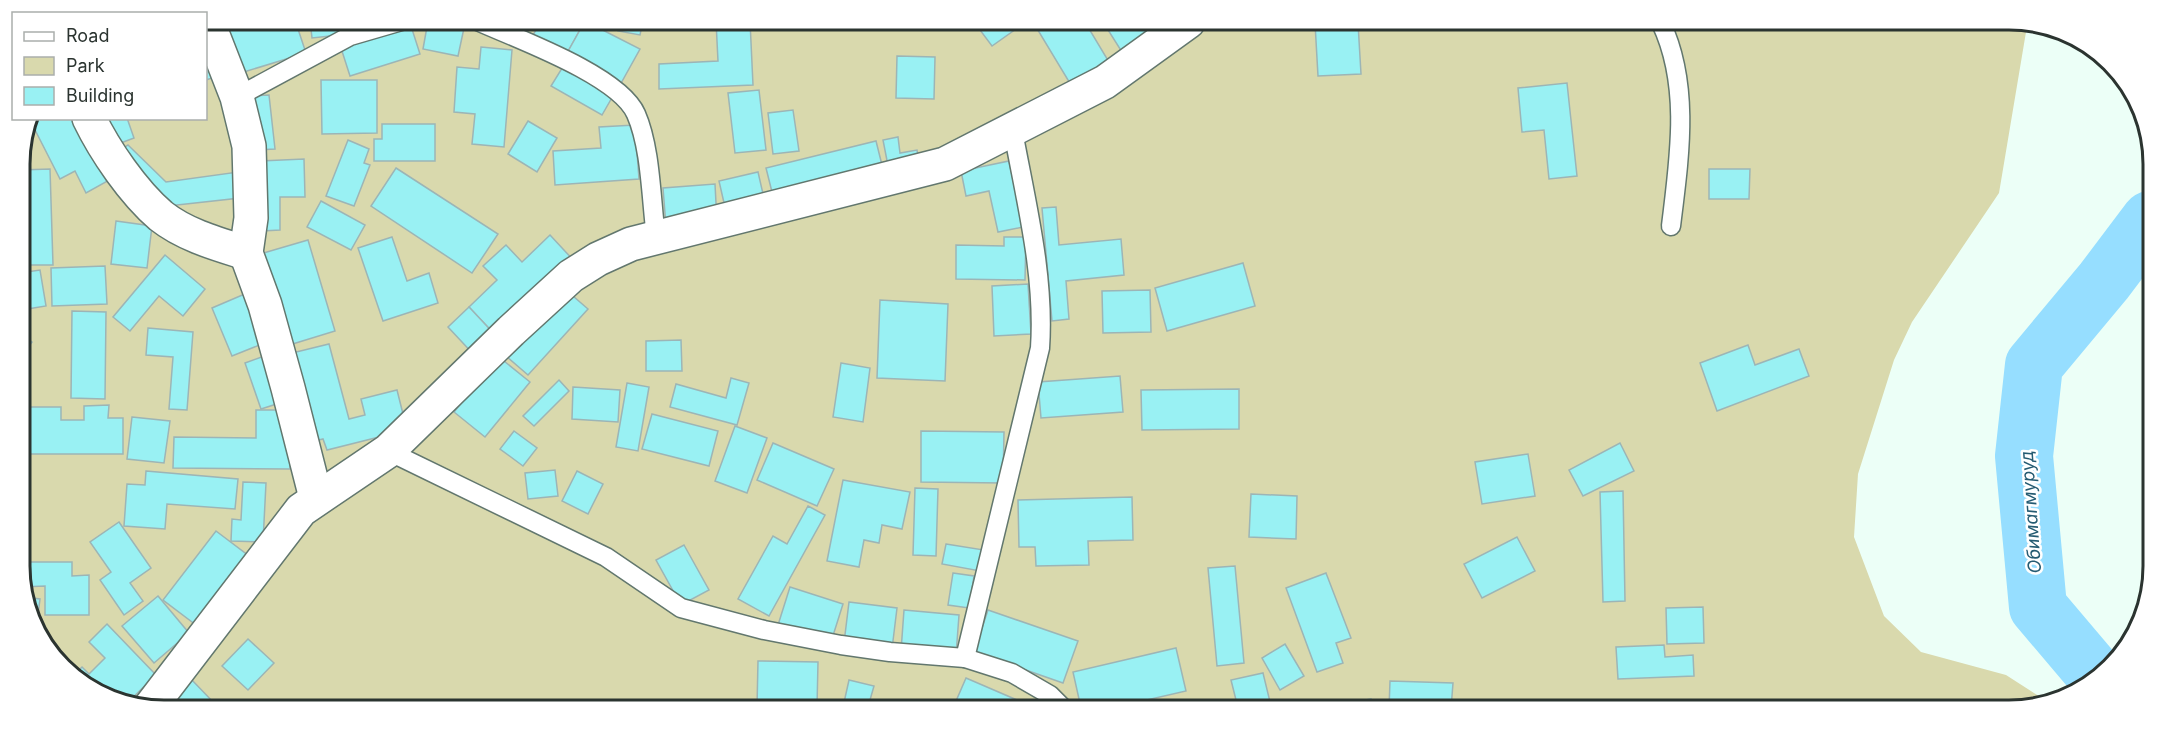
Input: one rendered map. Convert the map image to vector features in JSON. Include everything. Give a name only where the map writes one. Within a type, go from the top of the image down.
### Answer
[{"type":"street","points":[[211,30],[237,97],[249,146],[252,184],[251,218],[246,254],[274,336],[316,498]]},
{"type":"street","points":[[156,700],[287,527],[316,498],[388,452],[510,331],[571,276],[598,259],[656,237],[915,174],[945,164],[1105,82],[1177,30]]},
{"type":"street","points":[[90,120],[102,146],[161,216],[210,242],[246,254]]},
{"type":"lane","points":[[237,97],[350,36],[371,30]]},
{"type":"lane","points":[[498,30],[551,53],[624,95],[636,114],[643,142],[656,237]]},
{"type":"lane","points":[[1663,30],[1675,65],[1679,98],[1680,157],[1671,226]]},
{"type":"lane","points":[[965,658],[1040,348],[1042,323],[1033,235],[1013,131]]},
{"type":"lane","points":[[388,452],[606,557],[681,608],[764,630],[841,645],[890,652],[965,658],[1012,673],[1055,700]]},
{"type":"green space","points":[[207,30],[2026,31],[1999,193],[1912,322],[1894,360],[1858,474],[1854,537],[1884,616],[1921,652],[2006,675],[2039,696],[2018,700],[164,700],[121,693],[90,677],[63,654],[44,625],[37,609],[30,575],[30,155],[35,129],[38,120],[207,120]],"holes":[[[626,257],[459,382],[563,288]]]},
{"type":"building","points":[[221,30],[298,30],[306,53],[234,75]]},
{"type":"building","points":[[311,30],[348,30],[348,34],[312,38]]},
{"type":"building","points":[[398,30],[412,30],[420,54],[350,76],[341,48]]},
{"type":"building","points":[[426,30],[464,30],[458,56],[423,49]]},
{"type":"building","points":[[536,30],[580,30],[566,55],[532,37]]},
{"type":"building","points":[[580,30],[603,30],[640,49],[620,85],[566,55]]},
{"type":"building","points":[[618,30],[641,30],[640,35]]},
{"type":"building","points":[[716,30],[750,30],[753,85],[659,89],[659,64],[718,61]]},
{"type":"building","points":[[980,30],[1015,30],[992,46]]},
{"type":"building","points":[[1038,30],[1090,30],[1112,67],[1074,90]]},
{"type":"building","points":[[1108,30],[1160,30],[1163,36],[1127,60]]},
{"type":"building","points":[[1315,30],[1358,30],[1361,74],[1318,76]]},
{"type":"building","points":[[481,47],[512,50],[504,147],[472,144],[475,114],[454,112],[457,67],[479,69]]},
{"type":"building","points":[[207,51],[215,77],[207,80]]},
{"type":"building","points":[[897,56],[935,57],[934,99],[896,98]]},
{"type":"building","points":[[564,65],[614,94],[602,115],[551,86]]},
{"type":"building","points":[[321,80],[377,80],[377,133],[322,134]]},
{"type":"building","points":[[1567,83],[1577,176],[1549,179],[1544,130],[1522,132],[1518,88]]},
{"type":"building","points":[[759,90],[766,150],[735,153],[728,93]]},
{"type":"building","points":[[269,95],[275,149],[256,150],[251,96]]},
{"type":"building","points":[[793,110],[799,151],[773,154],[768,113]]},
{"type":"building","points":[[38,120],[83,120],[113,178],[86,193],[75,171],[60,179],[35,130]]},
{"type":"building","points":[[128,120],[134,138],[110,147],[101,121]]},
{"type":"building","points":[[528,121],[557,138],[537,172],[508,154]]},
{"type":"building","points":[[382,124],[435,124],[435,161],[374,161],[374,139],[382,139]]},
{"type":"building","points":[[635,125],[639,179],[555,185],[553,151],[601,148],[599,127]]},
{"type":"building","points":[[898,137],[900,153],[917,150],[921,170],[890,176],[883,140]]},
{"type":"building","points":[[348,140],[369,149],[364,163],[370,165],[354,206],[326,196]]},
{"type":"building","points":[[876,141],[885,177],[775,204],[766,168]]},
{"type":"building","points":[[128,145],[166,182],[238,172],[240,198],[159,207],[115,154]]},
{"type":"building","points":[[304,159],[305,197],[280,197],[280,230],[262,231],[260,161]]},
{"type":"building","points":[[1009,161],[1023,227],[998,232],[989,191],[966,196],[961,171]]},
{"type":"building","points":[[396,168],[498,234],[472,273],[371,206]]},
{"type":"building","points":[[50,169],[53,265],[30,265],[30,170]]},
{"type":"building","points":[[1709,169],[1750,169],[1749,199],[1709,199]]},
{"type":"building","points":[[758,172],[766,207],[727,216],[719,181]]},
{"type":"building","points":[[715,184],[717,222],[666,226],[663,188]]},
{"type":"building","points":[[321,201],[365,225],[351,250],[307,227]]},
{"type":"building","points":[[1056,207],[1059,245],[1121,239],[1124,275],[1066,281],[1069,319],[1052,321],[1042,208]]},
{"type":"building","points":[[116,221],[152,226],[147,268],[111,264]]},
{"type":"building","points":[[550,235],[576,263],[498,338],[469,307],[497,280],[483,266],[506,245],[522,262]]},
{"type":"building","points":[[392,237],[407,281],[429,273],[438,303],[383,321],[358,248]]},
{"type":"building","points":[[1004,237],[1026,237],[1025,280],[956,279],[956,245],[1004,246]]},
{"type":"building","points":[[308,240],[335,331],[286,346],[260,254]]},
{"type":"building","points":[[165,255],[205,289],[183,316],[159,296],[130,331],[113,317]]},
{"type":"building","points":[[1243,263],[1255,306],[1167,331],[1155,288]]},
{"type":"building","points":[[105,266],[107,304],[52,306],[51,268]]},
{"type":"building","points":[[40,270],[46,306],[30,309],[30,272]]},
{"type":"building","points":[[1028,284],[1031,334],[994,336],[992,286]]},
{"type":"building","points":[[566,290],[588,309],[528,375],[506,356]]},
{"type":"building","points":[[1150,290],[1151,332],[1103,333],[1102,291]]},
{"type":"building","points":[[247,293],[267,342],[232,356],[212,308]]},
{"type":"building","points":[[880,300],[948,304],[945,381],[877,378]]},
{"type":"building","points":[[469,307],[498,338],[476,357],[448,327]]},
{"type":"building","points":[[72,311],[106,312],[105,399],[71,398]]},
{"type":"building","points":[[148,328],[193,332],[187,410],[169,409],[173,357],[146,355]]},
{"type":"building","points":[[681,340],[682,371],[646,371],[646,341]]},
{"type":"building","points":[[329,344],[349,419],[365,415],[361,399],[397,390],[407,430],[327,450],[323,439],[315,441],[292,353]]},
{"type":"building","points":[[1748,345],[1755,365],[1799,349],[1809,376],[1717,411],[1700,363]]},
{"type":"building","points":[[270,354],[286,401],[261,409],[245,363]]},
{"type":"building","points":[[499,357],[530,382],[485,437],[454,412]]},
{"type":"building","points":[[841,363],[870,368],[863,422],[833,417]]},
{"type":"building","points":[[1120,376],[1123,412],[1041,418],[1038,382]]},
{"type":"building","points":[[731,378],[749,383],[737,425],[670,407],[676,384],[726,398]]},
{"type":"building","points":[[559,380],[569,391],[534,426],[523,416]]},
{"type":"building","points":[[627,383],[649,387],[638,451],[616,447]]},
{"type":"building","points":[[573,387],[620,390],[618,422],[572,419]]},
{"type":"building","points":[[1239,389],[1239,429],[1142,430],[1141,390]]},
{"type":"building","points":[[109,405],[108,418],[123,418],[123,454],[30,454],[30,407],[61,407],[61,420],[84,420],[84,406]]},
{"type":"building","points":[[256,410],[291,410],[290,469],[173,468],[174,437],[256,438]]},
{"type":"building","points":[[652,414],[718,431],[709,466],[642,449]]},
{"type":"building","points":[[132,417],[170,421],[164,463],[127,459]]},
{"type":"building","points":[[735,426],[767,438],[747,493],[715,481]]},
{"type":"building","points":[[514,431],[537,448],[523,466],[500,449]]},
{"type":"building","points":[[921,431],[1004,432],[1003,483],[921,482]]},
{"type":"building","points":[[773,443],[834,469],[817,506],[757,480]]},
{"type":"building","points":[[1620,443],[1634,471],[1583,496],[1569,470]]},
{"type":"building","points":[[1528,454],[1535,496],[1482,504],[1475,462]]},
{"type":"building","points":[[555,470],[558,496],[528,499],[525,473]]},
{"type":"building","points":[[146,471],[238,479],[235,509],[167,504],[165,529],[124,526],[127,484],[145,485]]},
{"type":"building","points":[[577,471],[603,484],[588,514],[562,501]]},
{"type":"building","points":[[843,480],[910,492],[902,529],[882,525],[879,543],[864,540],[859,567],[827,561]]},
{"type":"building","points":[[243,482],[266,483],[263,542],[231,541],[232,519],[241,520]]},
{"type":"building","points":[[915,488],[938,489],[936,556],[913,555]]},
{"type":"building","points":[[1623,491],[1625,601],[1603,602],[1600,492]]},
{"type":"building","points":[[1251,494],[1297,496],[1296,539],[1249,537]]},
{"type":"building","points":[[1132,497],[1133,540],[1088,541],[1089,565],[1036,566],[1035,547],[1019,547],[1018,500]]},
{"type":"building","points":[[808,506],[825,515],[769,616],[738,599],[773,536],[787,544]]},
{"type":"building","points":[[119,522],[151,568],[130,583],[143,601],[124,615],[100,580],[111,572],[90,542]]},
{"type":"building","points":[[216,531],[249,556],[196,625],[163,600]]},
{"type":"building","points":[[1517,537],[1535,571],[1482,598],[1464,564]]},
{"type":"building","points":[[946,544],[984,550],[980,571],[942,564]]},
{"type":"building","points":[[684,545],[709,590],[681,605],[656,560]]},
{"type":"building","points":[[30,562],[72,562],[72,576],[89,575],[89,615],[45,615],[45,586],[32,587]]},
{"type":"building","points":[[1235,566],[1244,663],[1217,666],[1208,568]]},
{"type":"building","points":[[953,573],[974,576],[969,608],[948,605]]},
{"type":"building","points":[[1326,573],[1351,638],[1336,643],[1343,663],[1317,672],[1286,588]]},
{"type":"building","points":[[790,587],[843,604],[831,642],[778,625]]},
{"type":"building","points":[[158,596],[189,633],[154,663],[122,626]]},
{"type":"building","points":[[34,598],[40,599],[38,612]]},
{"type":"building","points":[[849,602],[897,608],[892,649],[844,643]]},
{"type":"building","points":[[1703,607],[1704,643],[1667,644],[1666,608]]},
{"type":"building","points":[[904,610],[959,615],[956,655],[901,651]]},
{"type":"building","points":[[988,610],[1078,641],[1063,683],[974,652]]},
{"type":"building","points":[[107,624],[156,675],[134,696],[105,686],[80,670],[82,667],[89,674],[105,658],[89,642]]},
{"type":"building","points":[[248,639],[274,663],[248,690],[222,666]]},
{"type":"building","points":[[1285,644],[1304,676],[1280,690],[1262,658]]},
{"type":"building","points":[[1664,645],[1665,657],[1693,655],[1694,676],[1618,679],[1616,647]]},
{"type":"building","points":[[1176,648],[1186,691],[1147,700],[1079,700],[1073,672]]},
{"type":"building","points":[[758,661],[818,662],[817,700],[757,700]]},
{"type":"building","points":[[1263,673],[1270,700],[1236,700],[1231,680]]},
{"type":"building","points":[[190,678],[211,700],[167,700]]},
{"type":"building","points":[[966,678],[1017,700],[956,700]]},
{"type":"building","points":[[849,680],[874,686],[870,700],[845,700]]},
{"type":"building","points":[[1390,681],[1453,683],[1452,700],[1389,700]]},
{"type":"waterway","name":"Обимагмуруд","points":[[2092,671],[2038,607],[2024,456],[2034,365],[2104,281],[2143,229]]}]
